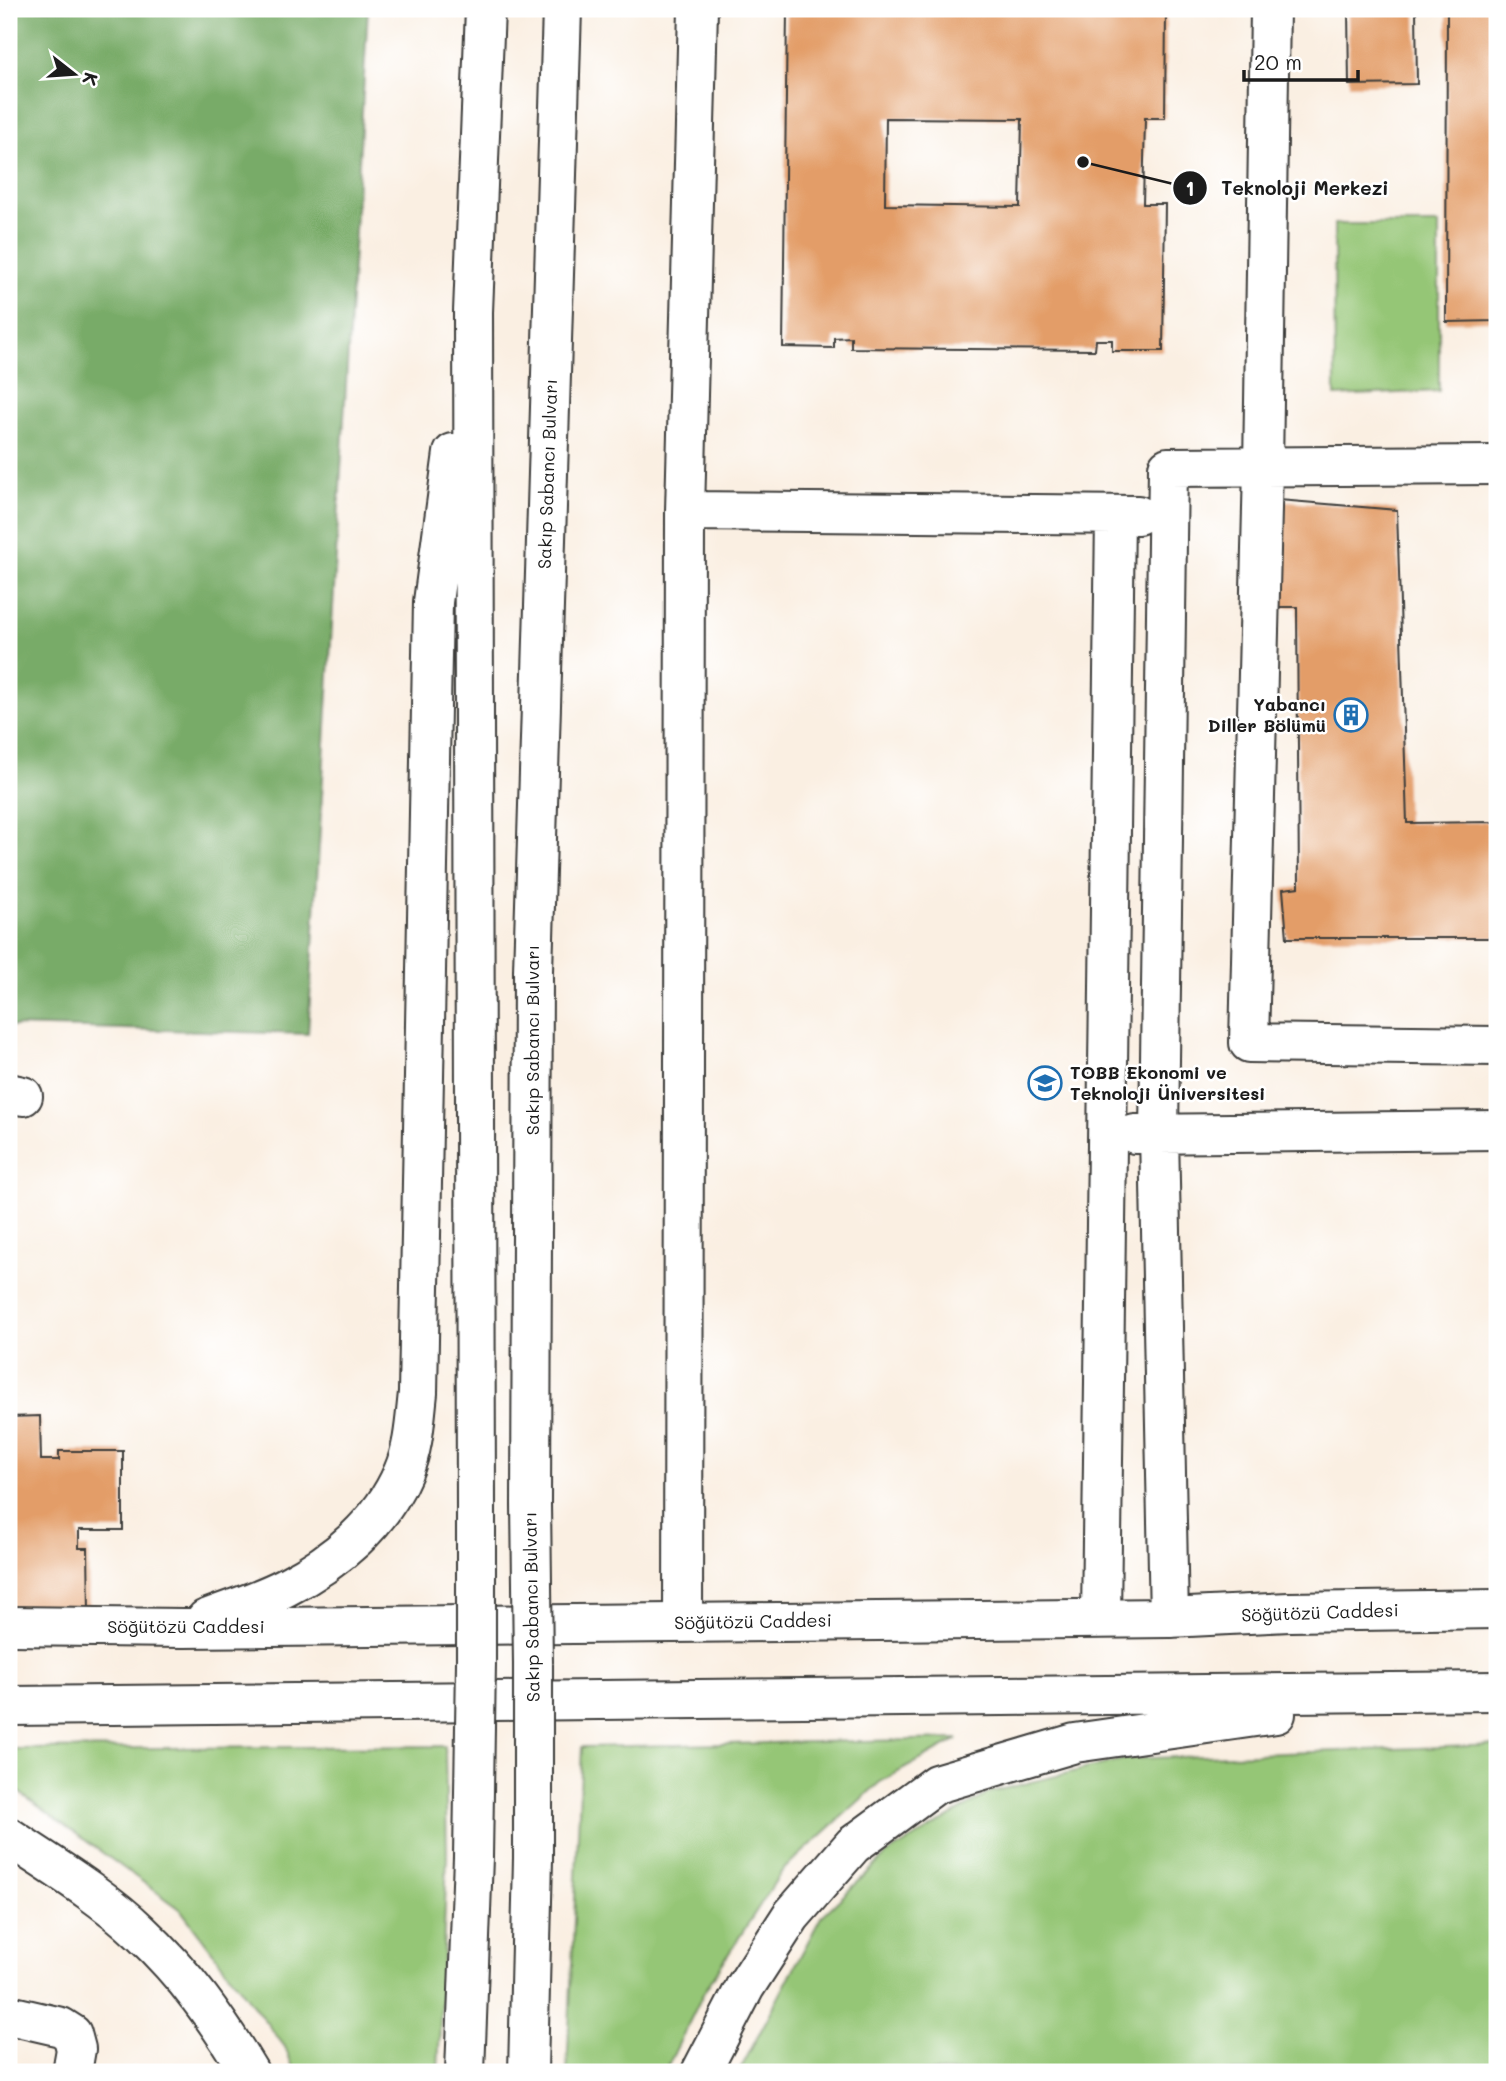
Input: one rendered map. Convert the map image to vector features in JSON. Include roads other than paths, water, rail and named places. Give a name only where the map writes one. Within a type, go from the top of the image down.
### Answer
[{"type":"main road","points":[[465,2072],[473,1857],[476,1662],[472,312],[485,9]]},
{"type":"main road","name":"Sakıp Sabancı Bulvarı","points":[[528,2072],[533,1858],[533,971],[562,9]]},
{"type":"main road","points":[[683,1622],[685,511],[698,9]]},
{"type":"main road","points":[[1270,9],[1263,467],[1249,1043],[1497,1046]]},
{"type":"main road","points":[[183,1628],[285,1588],[354,1542],[384,1509],[404,1471],[414,1434],[418,1393],[433,602],[472,312]]},
{"type":"main road","points":[[1169,1618],[1159,1134],[1168,467],[1497,465]]},
{"type":"main road","points":[[685,511],[1168,516]]},
{"type":"main road","points":[[1101,1618],[1115,515]]},
{"type":"main road","points":[[1107,1135],[1497,1130]]},
{"type":"main road","name":"Söğütözü Caddesi","points":[[9,1626],[183,1628],[1169,1618],[1289,1612],[1497,1609]]},
{"type":"main road","points":[[9,1706],[1497,1691]]},
{"type":"main road","points":[[701,2072],[745,1987],[791,1916],[853,1845],[936,1784],[1075,1743],[1422,1692]]},
{"type":"main road","points":[[9,1837],[68,1876],[139,1930],[178,1970],[217,2019],[249,2072]]},
{"type":"main road","points":[[9,2015],[61,2027],[72,2034],[76,2049],[72,2072]]},
{"type":"place","name":"Teknoloji Merkezi","points":[[1083,162]]},
{"type":"place","name":"Yabancı Diller Bölümü","points":[[1351,715]]},
{"type":"place","name":"TOBB Ekonomi ve Teknoloji Üniversitesi","points":[[1045,1083]]}]
